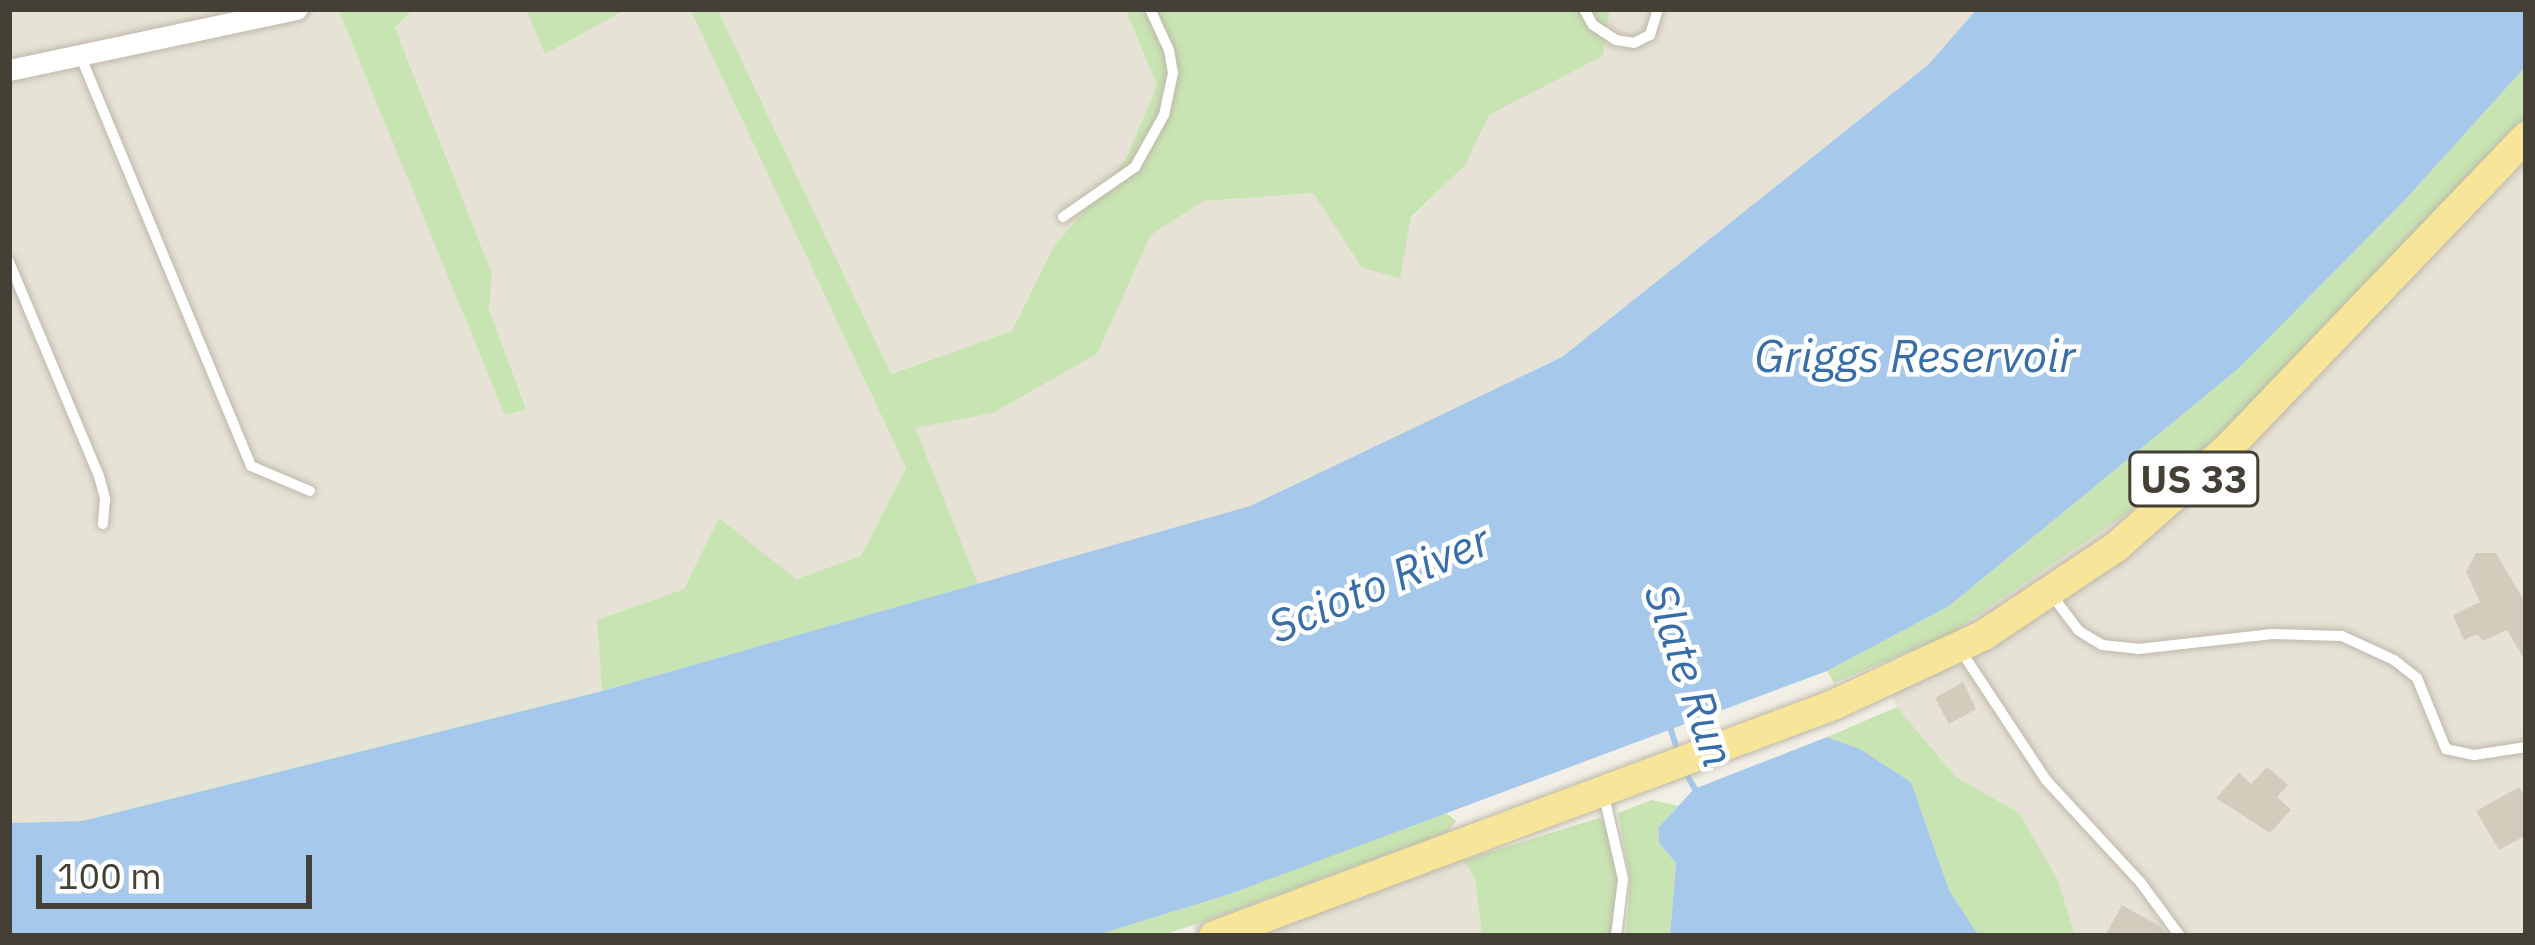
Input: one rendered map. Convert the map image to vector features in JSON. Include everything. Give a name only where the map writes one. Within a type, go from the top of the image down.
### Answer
[{"type":"main road","name":"US 33","points":[[1214,936],[1833,705],[1960,648],[2116,547],[2226,450],[2526,136]]},
{"type":"street","points":[[9,70],[297,9]]},
{"type":"lane","points":[[1063,217],[1135,167],[1164,115],[1173,74],[1169,50],[1150,9]]},
{"type":"lane","points":[[1584,9],[1593,25],[1616,40],[1634,43],[1650,35],[1658,9]]},
{"type":"lane","points":[[80,55],[251,466],[310,491]]},
{"type":"lane","points":[[9,262],[98,476],[105,499],[103,524]]},
{"type":"lane","points":[[2050,592],[2079,631],[2102,645],[2138,649],[2272,634],[2342,636],[2395,660],[2417,678],[2446,749],[2474,755],[2526,747]]},
{"type":"lane","points":[[1960,648],[2046,780],[2141,883],[2180,936]]},
{"type":"lane","points":[[1603,793],[1623,879],[1616,936]]},
{"type":"shaded area","points":[[9,9],[338,9],[506,415],[526,408],[489,309],[492,274],[395,26],[414,9],[526,9],[546,53],[627,9],[690,9],[906,468],[861,556],[796,579],[684,589],[597,620],[602,691],[82,821],[9,823]]},
{"type":"shaded area","points":[[717,9],[1125,9],[1157,85],[1126,159],[1053,248],[1012,331],[890,374]]},
{"type":"shaded area","points":[[1610,9],[1977,9],[1928,65],[1562,357],[1250,506],[978,584],[914,428],[993,413],[1097,354],[1151,235],[1204,201],[1313,193],[1362,268],[1464,165],[1489,115],[1603,56]]},
{"type":"shaded area","points":[[2526,117],[2526,936],[2075,936],[2058,880],[2019,813],[1955,776],[1897,707],[1877,669],[1948,635]]},
{"type":"shaded area","points":[[1448,832],[1475,879],[1482,936],[1196,936],[1194,925]]},
{"type":"green space","points":[[338,9],[414,9],[395,27],[492,274],[489,309],[526,409],[505,415]]},
{"type":"green space","points":[[526,9],[627,9],[545,54]]},
{"type":"green space","points":[[690,9],[717,9],[891,374],[1012,331],[1053,248],[1126,159],[1157,85],[1125,9],[1610,9],[1603,56],[1489,115],[1465,165],[1411,217],[1400,278],[1362,268],[1313,193],[1204,201],[1151,235],[1097,354],[993,413],[915,428],[978,584],[602,691],[597,620],[684,589],[719,518],[796,579],[861,556],[906,468]]},
{"type":"green space","points":[[2526,66],[2526,117],[2229,426],[2142,503],[1948,635],[1834,683],[1827,671],[1949,606],[2238,369],[2404,201]]},
{"type":"green space","points":[[1897,707],[1955,776],[2019,813],[2058,880],[2075,936],[1979,936],[1949,890],[1911,782],[1860,749],[1827,737]]},
{"type":"green space","points":[[1652,800],[1678,806],[1658,828],[1659,843],[1676,863],[1670,936],[1626,936],[1630,879],[1618,813]]},
{"type":"green space","points":[[1445,812],[1456,821],[1448,832],[1194,925],[1159,936],[1094,936],[1230,894]]},
{"type":"green space","points":[[1599,818],[1607,824],[1619,879],[1611,936],[1482,936],[1475,879],[1464,860]]},
{"type":"water","name":"Griggs Reservoir","points":[[1977,9],[2526,9],[2526,66],[2404,201],[2238,369],[1949,606],[1827,671],[1230,894],[1094,936],[9,936],[9,823],[82,821],[602,691],[1250,506],[1562,357],[1928,65]]},
{"type":"water","points":[[1827,737],[1860,749],[1911,782],[1949,890],[1979,936],[1670,936],[1676,863],[1659,843],[1658,828],[1694,789]]},
{"type":"building","points":[[2476,553],[2496,553],[2526,604],[2526,662],[2507,630],[2483,641],[2477,634],[2464,640],[2453,615],[2480,602],[2466,572]]},
{"type":"building","points":[[1963,682],[1976,709],[1949,724],[1935,698]]},
{"type":"building","points":[[2267,767],[2288,785],[2277,797],[2291,810],[2270,833],[2216,798],[2239,773],[2251,784]]},
{"type":"building","points":[[2519,787],[2526,799],[2526,835],[2499,850],[2476,811]]},
{"type":"building","points":[[2122,905],[2161,927],[2168,936],[2105,936]]},
{"type":"waterway","name":"Slate Run","points":[[1669,724],[1678,752]]},
{"type":"waterway","name":"Slate Run","points":[[1684,770],[1698,794]]},
{"type":"water label","name":"Scioto River","points":[[1379,583]]}]
